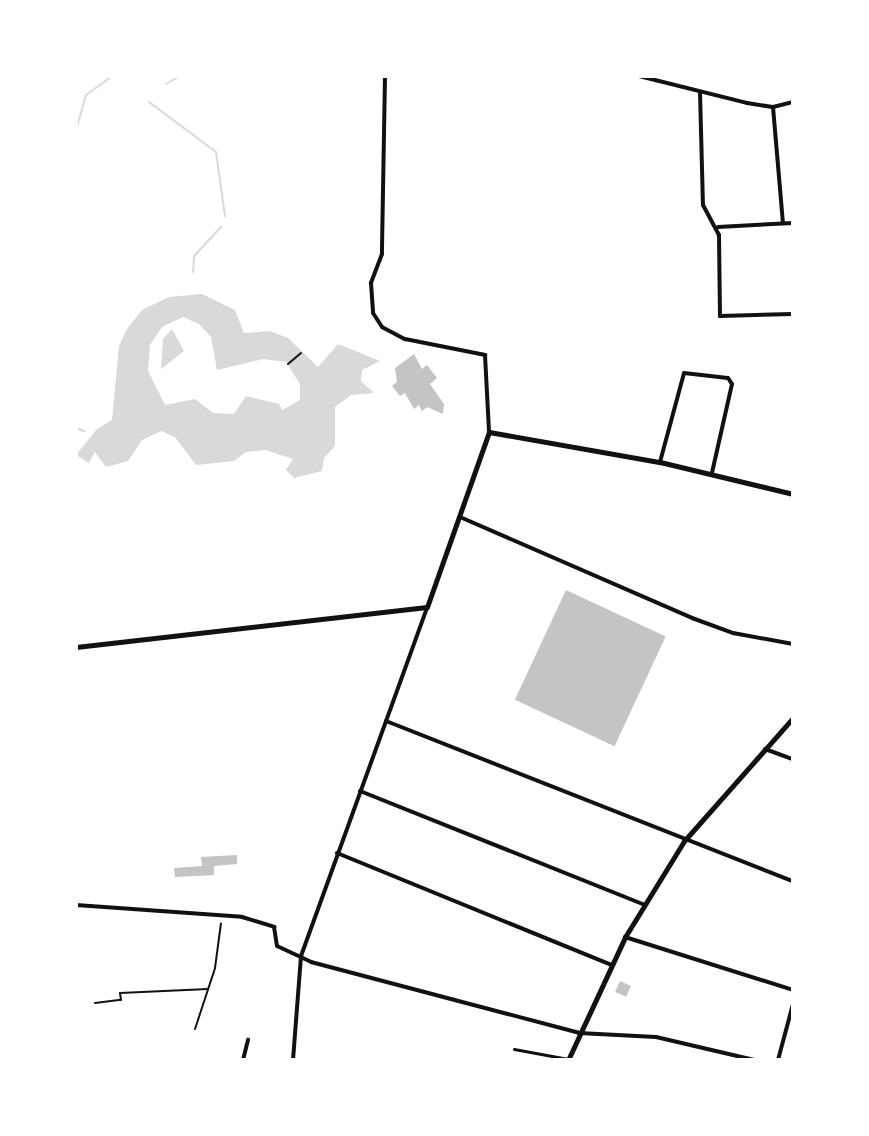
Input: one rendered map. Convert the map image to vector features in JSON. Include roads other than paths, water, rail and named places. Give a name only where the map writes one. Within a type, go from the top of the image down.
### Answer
[{"type":"street","points":[[293,1060],[301,956],[489,432],[485,355],[405,339],[382,327],[373,313],[371,283],[382,254],[385,76]]},
{"type":"street","points":[[639,76],[773,107],[793,102]]},
{"type":"street","points":[[700,92],[703,205],[705,215],[718,227],[720,316],[793,314]]},
{"type":"street","points":[[773,107],[783,223]]},
{"type":"street","points":[[718,227],[793,223]]},
{"type":"street","points":[[660,462],[684,373],[728,378],[732,384],[712,473]]},
{"type":"street","points":[[489,432],[660,462],[793,494]]},
{"type":"street","points":[[460,517],[692,618],[733,633],[793,644]]},
{"type":"street","points":[[76,647],[427,607]]},
{"type":"street","points":[[514,1049],[568,1059],[625,937],[684,841],[793,718]]},
{"type":"street","points":[[386,721],[684,841],[793,881]]},
{"type":"street","points":[[765,749],[793,759]]},
{"type":"street","points":[[360,791],[645,905]]},
{"type":"street","points":[[337,853],[612,965]]},
{"type":"street","points":[[76,905],[223,914],[274,927],[277,946],[301,956],[579,1033],[656,1037],[754,1060]]},
{"type":"street","points":[[625,937],[793,990]]},
{"type":"street","points":[[780,1060],[793,1004]]},
{"type":"street","points":[[243,1060],[248,1040]]},
{"type":"lane","points":[[780,1060],[791,1060]]},
{"type":"waterway","points":[[76,130],[86,95],[112,76]]},
{"type":"waterway","points":[[166,84],[180,76]]},
{"type":"waterway","points":[[149,102],[216,152],[225,216]]},
{"type":"waterway","points":[[193,272],[194,256],[221,227]]},
{"type":"waterway","points":[[76,428],[84,431]]}]
